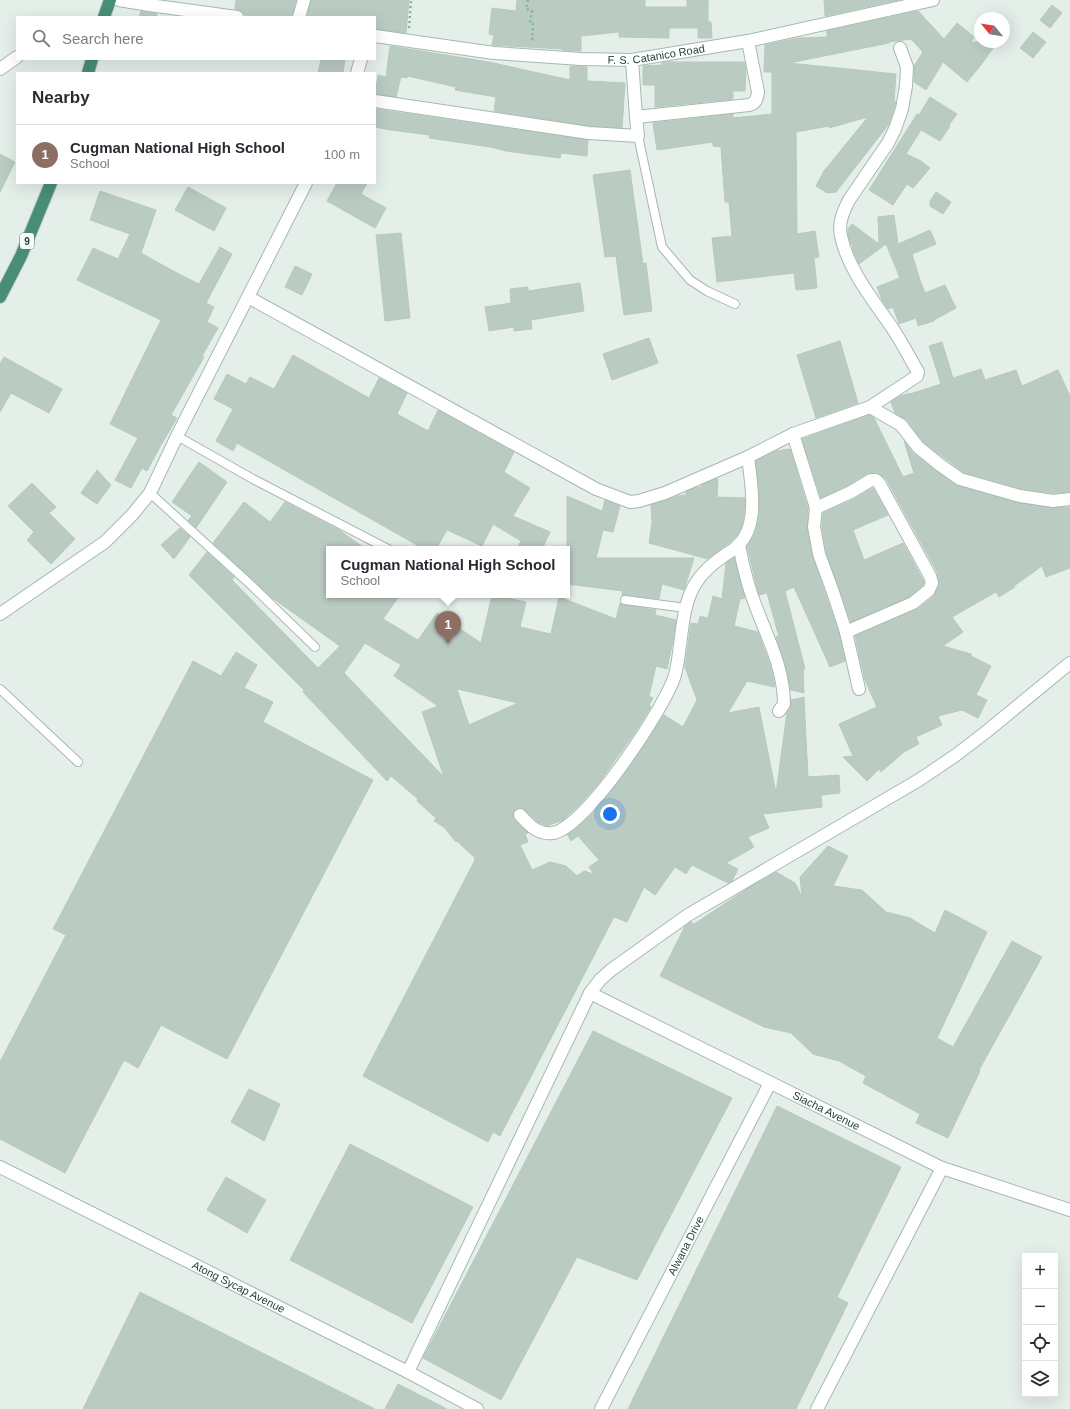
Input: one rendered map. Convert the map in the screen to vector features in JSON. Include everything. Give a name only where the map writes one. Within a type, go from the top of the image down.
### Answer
[{"type":"highway","points":[[104,16],[110,0]]},
{"type":"highway","points":[[88,72],[92,60]]},
{"type":"highway","name":"9","points":[[0,297],[21,256],[51,184]]},
{"type":"street","points":[[119,0],[230,16]]},
{"type":"street","points":[[299,16],[304,0]]},
{"type":"street","name":"F. S. Catanico Road","points":[[376,36],[494,54],[581,59],[632,60],[748,41],[933,0]]},
{"type":"street","points":[[636,117],[749,105],[754,103],[757,99],[758,92],[748,41]]},
{"type":"street","points":[[248,297],[596,489],[630,502],[639,501],[665,493],[748,457],[793,434],[870,407],[917,376],[918,372],[894,331],[852,265],[841,235],[840,226],[842,215],[849,200],[888,143],[902,109],[906,86],[907,67],[900,48]]},
{"type":"street","points":[[0,69],[16,58]]},
{"type":"street","points":[[357,72],[361,60]]},
{"type":"street","points":[[376,101],[589,133],[638,136],[632,60]]},
{"type":"street","points":[[0,614],[105,542],[150,493],[177,436],[305,184]]},
{"type":"street","points":[[870,407],[901,425],[918,447],[960,479],[1020,496],[1053,501],[1070,499]]},
{"type":"street","points":[[793,434],[816,508],[814,527],[819,554],[846,632],[859,689]]},
{"type":"street","points":[[520,815],[538,831],[553,833],[564,829],[589,805],[614,775],[639,739],[669,689],[674,675],[686,608],[690,594],[700,576],[709,566],[739,545],[746,533],[751,517],[753,497],[748,457]]},
{"type":"street","points":[[816,508],[851,492],[871,480],[876,480],[930,576],[932,583],[929,590],[913,603],[846,632]]},
{"type":"street","points":[[739,545],[748,586],[776,658],[781,678],[784,704],[779,711]]},
{"type":"street","points":[[408,1372],[590,993],[600,980],[611,970],[688,915],[912,784],[956,755],[1070,663]]},
{"type":"street","name":"Siacha Avenue","points":[[590,993],[942,1168],[1070,1210]]},
{"type":"street","name":"Alwana Drive","points":[[601,1409],[770,1083]]},
{"type":"street","name":"Atong Sycap Avenue","points":[[0,1167],[408,1372],[477,1409]]},
{"type":"street","points":[[817,1409],[942,1168]]},
{"type":"lane","points":[[638,136],[662,247],[678,268],[690,280],[707,291],[735,304]]},
{"type":"lane","points":[[177,436],[252,479],[382,546]]},
{"type":"lane","points":[[150,493],[250,584],[315,647]]},
{"type":"lane","points":[[625,600],[686,608]]},
{"type":"lane","points":[[0,689],[78,762]]},
{"type":"path","points":[[408,40],[411,0]]},
{"type":"path","points":[[528,0],[526,9],[532,11],[530,23],[533,24],[531,56]]},
{"type":"building","points":[[236,0],[296,0],[292,16],[250,16],[244,15],[241,11],[235,9]]},
{"type":"building","points":[[311,0],[409,0],[406,33],[376,29],[376,16],[307,16]]},
{"type":"building","points":[[517,0],[645,0],[645,7],[687,7],[687,0],[708,0],[708,22],[711,22],[712,38],[698,38],[698,28],[669,28],[669,38],[619,37],[619,32],[581,36],[581,51],[492,45],[494,35],[489,34],[492,8],[516,11]]},
{"type":"building","points":[[824,0],[898,0],[825,16]]},
{"type":"building","points":[[1052,5],[1062,13],[1050,28],[1040,20]]},
{"type":"building","points":[[141,11],[157,14],[156,16],[139,16]]},
{"type":"building","points":[[918,11],[944,39],[957,23],[974,37],[971,42],[974,42],[974,48],[993,48],[967,82],[943,62],[926,90],[914,82],[914,66],[923,52],[911,39],[889,42],[789,63],[896,74],[894,101],[896,102],[889,124],[836,192],[827,193],[816,186],[824,171],[868,117],[829,128],[829,126],[796,132],[797,234],[815,231],[819,257],[814,258],[817,288],[796,290],[794,273],[717,282],[712,238],[732,236],[729,202],[725,202],[721,147],[713,146],[713,142],[657,150],[653,123],[733,114],[733,118],[772,114],[772,72],[764,72],[765,45],[798,38],[827,37],[827,31]]},
{"type":"building","points":[[1033,32],[1046,42],[1033,58],[1020,48]]},
{"type":"building","points":[[390,46],[489,62],[570,80],[570,66],[587,67],[587,81],[625,83],[622,128],[590,126],[494,111],[496,97],[455,90],[456,87],[408,76],[407,78],[401,77],[396,97],[376,94],[378,75],[386,77]]},
{"type":"building","points":[[321,60],[345,60],[343,72],[318,72]]},
{"type":"building","points":[[664,62],[744,62],[746,68],[745,91],[733,91],[733,99],[655,107],[655,85],[643,85],[643,66],[662,65]]},
{"type":"building","points":[[930,97],[957,114],[940,141],[921,130],[906,154],[921,161],[930,168],[913,188],[907,184],[893,205],[869,190],[917,114],[919,115]]},
{"type":"building","points":[[376,109],[588,140],[587,156],[561,153],[560,158],[506,151],[490,147],[429,138],[430,135],[376,127]]},
{"type":"building","points":[[0,154],[15,162],[0,192]]},
{"type":"building","points":[[630,170],[643,264],[646,263],[652,311],[624,315],[616,256],[605,257],[593,175]]},
{"type":"building","points":[[336,184],[366,184],[361,194],[386,208],[375,228],[327,201]]},
{"type":"building","points":[[188,187],[226,208],[214,231],[175,210]]},
{"type":"building","points":[[100,191],[156,210],[141,253],[199,284],[220,247],[232,254],[206,303],[214,307],[207,322],[218,328],[202,356],[204,357],[171,415],[177,418],[147,471],[142,468],[131,488],[115,480],[138,438],[110,424],[161,320],[77,280],[93,248],[118,259],[130,234],[90,220]]},
{"type":"building","points":[[936,192],[951,202],[943,214],[930,206],[930,201]]},
{"type":"building","points":[[894,215],[898,244],[930,230],[936,244],[912,254],[920,280],[925,293],[945,285],[956,308],[934,321],[918,326],[916,318],[899,324],[893,307],[888,309],[882,300],[877,287],[900,278],[886,244],[859,264],[848,234],[848,229],[852,224],[879,244],[878,217]]},
{"type":"building","points":[[401,233],[410,318],[385,321],[376,235]]},
{"type":"building","points":[[295,266],[312,274],[302,295],[285,287]]},
{"type":"building","points":[[580,283],[584,311],[531,320],[532,329],[514,331],[514,327],[489,331],[485,307],[511,303],[510,289],[528,287],[528,291]]},
{"type":"building","points":[[649,338],[658,363],[612,380],[603,354]]},
{"type":"building","points":[[840,341],[858,403],[816,418],[797,355]]},
{"type":"building","points":[[942,342],[953,378],[981,369],[985,380],[1016,370],[1022,386],[1058,370],[1070,396],[1070,492],[1053,493],[1022,489],[963,472],[923,442],[907,420],[895,413],[891,402],[900,396],[941,384],[929,346]]},
{"type":"building","points":[[293,355],[369,398],[379,378],[407,393],[397,414],[428,431],[438,410],[514,452],[504,472],[530,488],[513,516],[550,532],[543,546],[518,546],[521,541],[493,524],[482,546],[447,530],[438,546],[419,546],[237,443],[233,451],[216,441],[233,409],[214,399],[227,374],[246,384],[250,377],[274,389]]},
{"type":"building","points":[[4,357],[62,389],[49,413],[11,393],[0,412],[0,364]]},
{"type":"building","points":[[869,415],[874,418],[903,477],[914,473],[904,441],[913,453],[958,486],[1019,503],[1052,508],[1070,507],[1070,568],[1046,577],[1042,566],[1014,586],[1015,587],[999,597],[996,592],[952,617],[963,632],[943,646],[971,654],[971,656],[991,666],[976,695],[987,700],[978,718],[962,710],[938,716],[942,725],[916,737],[919,744],[904,752],[881,772],[879,769],[867,781],[843,757],[853,756],[839,724],[877,707],[865,680],[855,636],[918,609],[934,596],[939,586],[937,572],[886,479],[881,475],[876,472],[868,473],[848,485],[821,498],[802,439]]},
{"type":"building","points":[[790,449],[808,509],[807,528],[812,555],[839,634],[845,661],[830,667],[794,587],[785,591],[805,669],[803,669],[804,693],[791,690],[776,636],[779,637],[767,593],[759,595],[747,546],[756,531],[759,517],[759,491],[756,461],[776,451]]},
{"type":"building","points":[[199,462],[227,482],[196,528],[188,520],[192,516],[172,502]]},
{"type":"building","points":[[97,470],[111,485],[97,504],[81,493]]},
{"type":"building","points":[[718,479],[717,497],[745,498],[742,525],[738,534],[730,542],[708,559],[649,543],[652,522],[651,505],[678,496],[686,495],[686,492],[697,487],[701,488],[701,485]]},
{"type":"building","points":[[32,483],[56,507],[49,513],[75,539],[51,564],[27,540],[34,532],[8,506]]},
{"type":"building","points":[[873,488],[888,515],[853,530],[864,560],[903,543],[924,582],[923,585],[909,597],[851,622],[826,552],[822,527],[823,513],[854,499]]},
{"type":"building","points":[[567,496],[602,511],[605,500],[620,506],[613,532],[603,530],[596,558],[694,558],[684,590],[662,584],[659,599],[626,595],[622,596],[623,591],[570,584],[570,546],[567,546]]},
{"type":"building","points":[[244,502],[270,522],[285,502],[339,530],[362,546],[326,546],[326,598],[398,598],[383,619],[418,640],[437,613],[481,643],[491,598],[507,598],[526,602],[520,627],[551,634],[559,598],[616,619],[620,603],[656,610],[655,615],[676,620],[667,669],[656,666],[649,696],[653,698],[649,705],[651,707],[634,734],[598,784],[563,820],[547,826],[538,822],[523,808],[518,808],[513,812],[514,820],[528,833],[525,834],[528,842],[520,845],[532,870],[550,862],[566,866],[577,876],[584,871],[594,874],[589,867],[599,860],[578,836],[571,841],[567,834],[590,816],[609,794],[629,768],[664,715],[683,727],[697,700],[685,667],[691,623],[698,624],[700,616],[708,618],[713,596],[722,599],[726,563],[734,558],[745,598],[740,599],[734,626],[758,632],[771,668],[775,687],[747,681],[728,713],[759,707],[776,793],[787,712],[790,708],[791,700],[804,697],[808,777],[839,775],[840,793],[821,795],[822,807],[763,814],[769,828],[748,837],[754,847],[726,863],[738,869],[732,881],[728,883],[692,865],[686,874],[675,867],[655,895],[644,887],[627,922],[614,917],[500,1136],[493,1132],[488,1142],[363,1076],[475,858],[457,841],[456,842],[444,827],[434,821],[436,818],[417,801],[418,799],[391,776],[387,781],[303,692],[304,690],[189,575],[207,552],[234,577],[232,580],[318,668],[340,646],[271,597],[213,543]],"holes":[[[365,643],[401,665],[394,676],[438,706],[422,712],[444,777],[344,673]],[[457,689],[518,703],[469,725]]]},
{"type":"building","points":[[180,528],[190,537],[174,559],[161,545]]},
{"type":"building","points":[[236,652],[257,665],[244,688],[273,702],[263,722],[373,780],[227,1059],[161,1025],[138,1068],[124,1060],[65,1173],[0,1139],[0,1062],[66,935],[53,929],[193,661],[221,676]]},
{"type":"building","points":[[828,846],[848,856],[833,886],[862,890],[886,912],[910,918],[935,933],[945,910],[987,932],[937,1038],[953,1047],[1012,941],[1042,957],[979,1070],[980,1071],[948,1138],[916,1123],[920,1114],[863,1083],[866,1076],[839,1061],[813,1054],[791,1033],[764,1027],[660,976],[685,926],[691,922],[694,924],[776,872],[795,883],[802,897],[800,877]]},
{"type":"building","points":[[593,1031],[732,1098],[637,1280],[577,1257],[501,1400],[423,1358]]},
{"type":"building","points":[[249,1089],[280,1104],[264,1141],[231,1122]]},
{"type":"building","points":[[777,1106],[901,1167],[837,1297],[848,1303],[796,1409],[628,1409]]},
{"type":"building","points":[[350,1144],[473,1207],[412,1323],[290,1260]]},
{"type":"building","points":[[226,1177],[266,1200],[247,1233],[207,1210]]},
{"type":"building","points":[[140,1292],[375,1409],[83,1409]]},
{"type":"building","points":[[398,1384],[447,1409],[385,1409]]},
{"type":"place","name":"Cugman National High School","points":[[448,644]]}]
